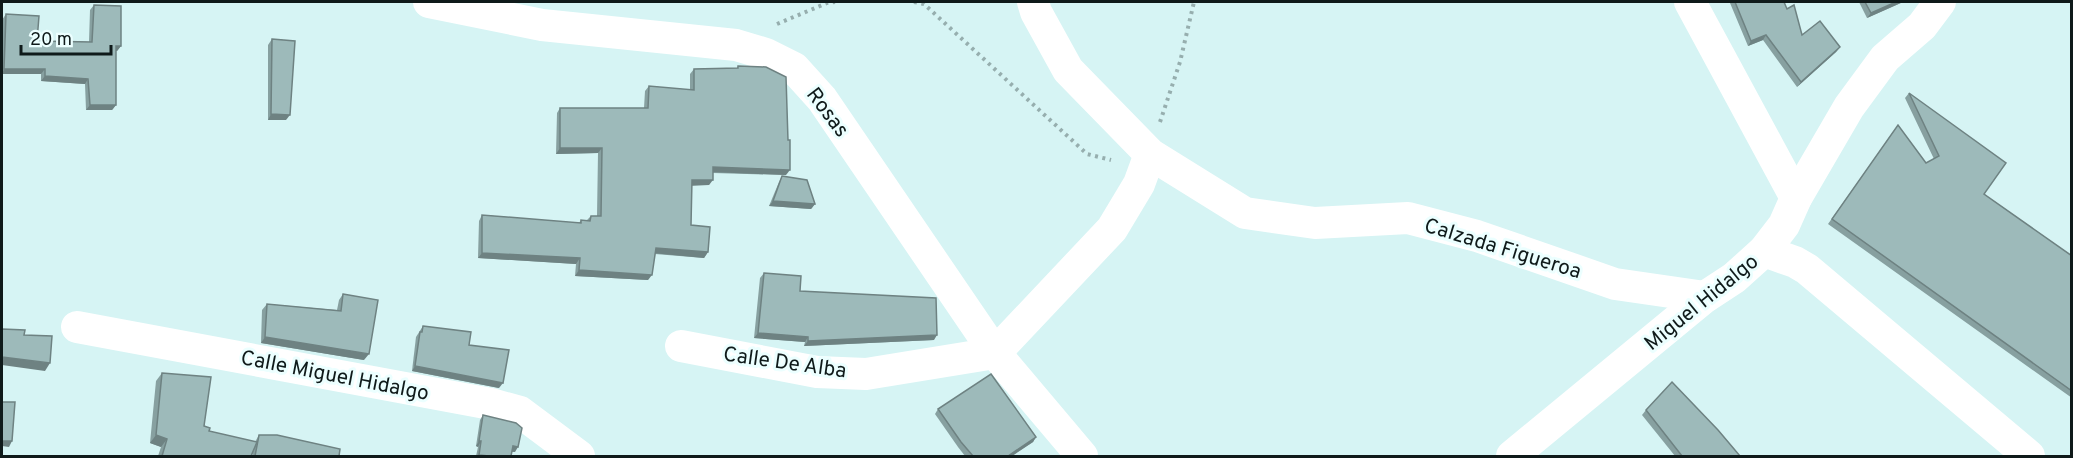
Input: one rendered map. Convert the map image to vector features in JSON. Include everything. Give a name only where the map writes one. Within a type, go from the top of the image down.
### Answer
[{"type":"street","name":"Rosas","points":[[429,2],[542,25],[736,45],[766,54],[794,68],[822,99],[995,352],[1082,456]]},
{"type":"street","name":"Calzada Figueroa","points":[[1033,2],[1036,12],[1068,70],[1150,154],[1245,213],[1315,223],[1408,218],[1477,236],[1615,284],[1705,297]]},
{"type":"street","points":[[1690,2],[1796,198]]},
{"type":"street","name":"Miguel Hidalgo","points":[[1512,456],[1705,297],[1734,278],[1764,251],[1784,225],[1796,198],[1849,107],[1885,58],[1922,26],[1940,2]]},
{"type":"street","points":[[995,352],[1112,230],[1138,184],[1150,154]]},
{"type":"street","points":[[1764,251],[1795,262],[1807,269],[2029,456]]},
{"type":"street","name":"Calle Miguel Hidalgo","points":[[77,327],[491,404],[520,412],[579,456]]},
{"type":"street","name":"Calle De Alba","points":[[681,346],[817,372],[866,374],[995,352]]},
{"type":"path","points":[[736,45],[784,21],[827,3],[835,2]]},
{"type":"path","points":[[914,2],[924,3],[1087,154],[1117,161],[1150,154],[1180,62],[1194,2]]},
{"type":"building","points":[[1735,2],[1784,2],[1787,9],[1794,5],[1802,35],[1820,21],[1840,47],[1801,82],[1766,35],[1751,41]]},
{"type":"building","points":[[1865,2],[1896,2],[1871,13]]},
{"type":"building","points":[[94,5],[121,6],[121,46],[116,46],[116,105],[90,105],[88,79],[45,76],[45,69],[4,69],[6,14],[39,16],[37,41],[92,42]]},
{"type":"building","points":[[272,39],[295,41],[290,115],[271,114]]},
{"type":"building","points":[[738,66],[766,67],[786,77],[790,170],[713,167],[713,180],[692,180],[691,225],[710,227],[708,252],[656,248],[652,275],[579,270],[580,258],[482,253],[482,215],[581,223],[581,220],[590,221],[591,216],[601,216],[602,148],[560,148],[560,108],[648,108],[649,86],[694,90],[694,69],[738,68]]},
{"type":"building","points":[[1909,93],[2006,163],[1984,194],[2072,256],[2072,391],[1832,219],[1898,125],[1926,163],[1939,156]]},
{"type":"building","points":[[782,176],[807,180],[815,204],[773,201]]},
{"type":"building","points":[[764,273],[801,276],[800,291],[936,298],[937,335],[808,341],[808,337],[758,333]]},
{"type":"building","points":[[343,294],[378,300],[369,354],[265,337],[267,304],[341,311]]},
{"type":"building","points":[[423,326],[471,332],[469,345],[509,350],[503,383],[415,366]]},
{"type":"building","points":[[2,329],[25,330],[24,335],[52,336],[50,363],[2,357]]},
{"type":"building","points":[[162,373],[211,377],[204,426],[210,428],[209,431],[257,442],[251,456],[162,456],[167,439],[156,435]]},
{"type":"building","points":[[991,374],[1036,437],[1008,456],[973,456],[938,409]]},
{"type":"building","points":[[1672,382],[1740,456],[1682,456],[1646,410]]},
{"type":"building","points":[[2,402],[15,402],[12,441],[2,441]]},
{"type":"building","points":[[483,415],[516,423],[522,428],[518,447],[513,446],[511,456],[479,455]]},
{"type":"building","points":[[259,435],[277,435],[340,449],[339,456],[255,456]]}]
